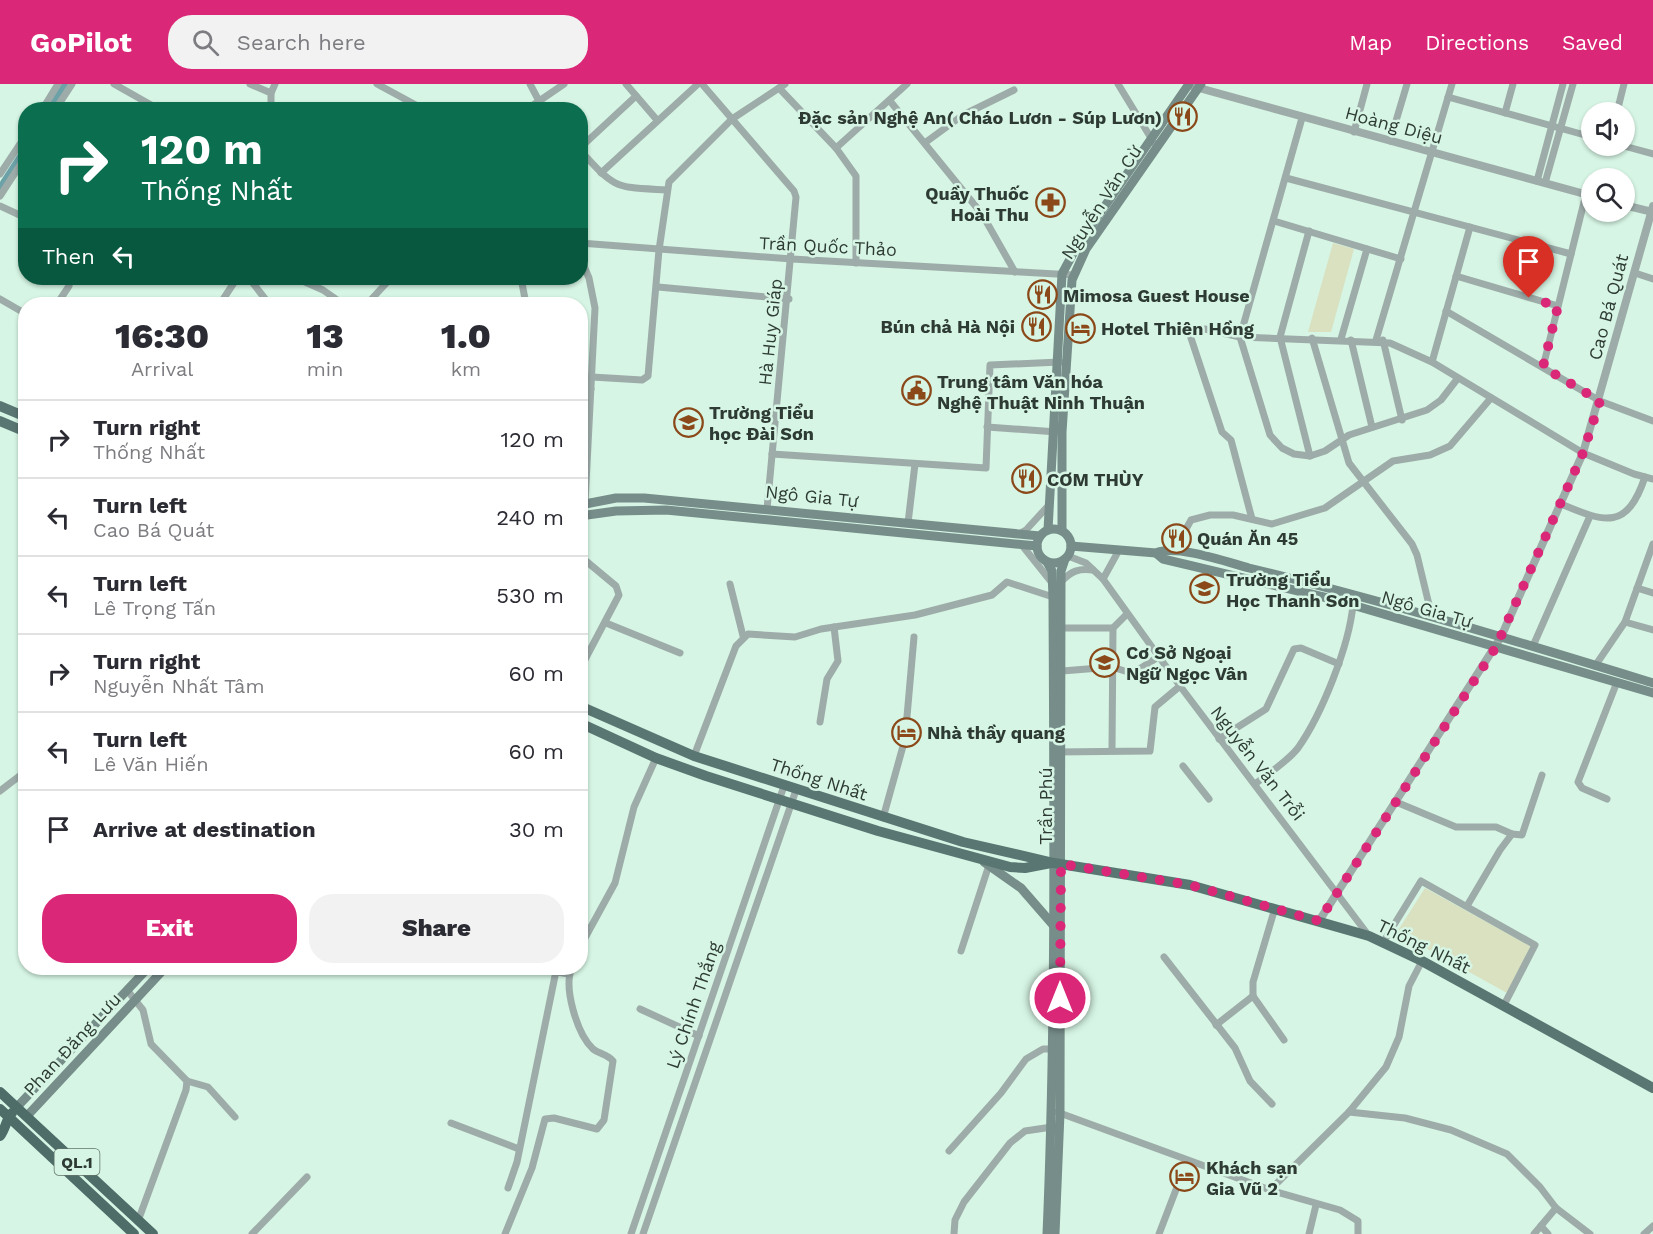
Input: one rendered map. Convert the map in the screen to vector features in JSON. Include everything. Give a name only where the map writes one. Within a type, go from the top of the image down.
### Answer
[{"type":"highway","name":"QL.1","points":[[0,1092],[153,1234]]},
{"type":"highway","points":[[4,1122],[17,1107]]},
{"type":"highway","points":[[18,1126],[27,1116]]},
{"type":"highway","name":"QL.1","points":[[4,1122],[18,1126],[133,1234]]},
{"type":"main road","name":"Nguyễn Văn Cừ","points":[[1062,531],[1056,362],[1062,274],[1076,248],[1194,85]]},
{"type":"main road","name":"Nguyễn Văn Cừ","points":[[1042,537],[1049,505],[1067,362],[1074,275],[1086,249],[1153,142]]},
{"type":"main road","points":[[0,406],[18,414]]},
{"type":"main road","points":[[0,421],[18,429]]},
{"type":"main road","name":"Ngô Gia Tự","points":[[588,503],[616,498],[767,509],[829,515],[1021,544],[1042,537]]},
{"type":"main road","points":[[685,513],[686,502]]},
{"type":"main road","points":[[766,521],[767,509]]},
{"type":"main road","name":"Ngô Gia Tự","points":[[588,514],[628,510],[828,526],[908,527]]},
{"type":"main road","points":[[828,526],[829,515]]},
{"type":"main road","points":[[1062,531],[1068,537],[1068,554],[1057,563],[1047,562],[1040,555],[1042,537],[1062,531]]},
{"type":"main road","name":"Ngô Gia Tự","points":[[947,532],[1042,537]]},
{"type":"main road","name":"Ngô Gia Tự","points":[[1068,554],[1119,550],[1156,553],[1164,549],[1174,551],[1355,594],[1653,683]]},
{"type":"main road","name":"Ngô Gia Tự","points":[[1156,553],[1163,559],[1353,605],[1653,693]]},
{"type":"main road","name":"Trần Phú","points":[[1058,752],[1062,671],[1053,597],[1068,554]]},
{"type":"main road","name":"Trần Phú","points":[[1047,562],[1057,583],[1058,628],[1055,1234]]},
{"type":"main road","points":[[1353,605],[1355,594]]},
{"type":"main road","points":[[1432,616],[1434,628]]},
{"type":"main road","points":[[1589,674],[1595,666]]},
{"type":"main road","name":"Thống Nhất","points":[[588,712],[694,756],[883,818],[982,847],[1058,863],[1190,885],[1384,941],[1653,1088]]},
{"type":"main road","name":"Thống Nhất","points":[[588,727],[688,770],[878,831],[984,862],[1018,868],[1058,863]]},
{"type":"main road","points":[[688,770],[694,756]]},
{"type":"main road","points":[[878,831],[883,818]]},
{"type":"main road","points":[[982,847],[984,862],[1021,888],[1054,926]]},
{"type":"main road","name":"Trần Phú","points":[[1047,1234],[1052,1127],[1056,1112],[1053,1049],[1054,926],[1058,863]]},
{"type":"main road","name":"Phan Đăng Lưu","points":[[17,1107],[141,975]]},
{"type":"main road","name":"Phan Đăng Lưu","points":[[27,1116],[158,975]]},
{"type":"street","points":[[47,102],[58,84]]},
{"type":"street","points":[[60,102],[72,84]]},
{"type":"street","points":[[114,84],[146,102]]},
{"type":"street","points":[[250,84],[271,93]]},
{"type":"street","points":[[271,102],[271,93],[275,84]]},
{"type":"street","points":[[377,84],[410,102]]},
{"type":"street","points":[[530,84],[539,100]]},
{"type":"street","points":[[536,102],[564,84]]},
{"type":"street","points":[[626,84],[657,120]]},
{"type":"street","points":[[601,173],[657,120],[700,84]]},
{"type":"street","name":"Hà Huy Giáp","points":[[700,84],[794,191],[797,207],[767,509]]},
{"type":"street","points":[[836,148],[907,84]]},
{"type":"street","points":[[1118,84],[1153,142]]},
{"type":"street","points":[[1354,132],[1368,84]]},
{"type":"street","points":[[1390,141],[1407,84]]},
{"type":"street","points":[[1402,420],[1380,340],[1414,212],[1452,84]]},
{"type":"street","points":[[1505,113],[1513,84]]},
{"type":"street","points":[[1541,182],[1563,84]]},
{"type":"street","points":[[1541,182],[1561,128],[1573,84]]},
{"type":"street","points":[[1620,102],[1624,84]]},
{"type":"street","name":"Hoàng Diệu","points":[[1194,85],[1302,118],[1581,193]]},
{"type":"street","points":[[591,377],[642,380],[648,376],[659,250],[667,190],[674,175],[732,119],[782,86],[851,167],[857,182],[856,263]]},
{"type":"street","points":[[926,142],[963,115],[1014,90]]},
{"type":"street","points":[[588,141],[636,96]]},
{"type":"street","points":[[1448,97],[1581,134]]},
{"type":"street","points":[[890,101],[926,142],[992,229],[1015,272]]},
{"type":"street","points":[[1302,118],[1240,336],[1270,435],[1282,448],[1294,454],[1310,456],[1325,451],[1340,441],[1372,427],[1402,420],[1427,410],[1441,400],[1458,378]]},
{"type":"street","points":[[0,174],[18,147]]},
{"type":"street","points":[[1635,149],[1653,154]]},
{"type":"street","points":[[588,158],[617,186],[667,190]]},
{"type":"street","points":[[0,196],[18,168]]},
{"type":"street","points":[[1286,178],[1571,254]]},
{"type":"street","points":[[0,206],[18,214]]},
{"type":"street","points":[[1635,207],[1652,210]]},
{"type":"street","name":"Cao Bá Quát","points":[[1319,921],[1501,637],[1583,453],[1600,401],[1652,210]]},
{"type":"street","points":[[1274,220],[1401,259]]},
{"type":"street","points":[[1543,367],[1581,221]]},
{"type":"street","points":[[1432,362],[1470,227]]},
{"type":"street","points":[[1309,231],[1280,337],[1310,456]]},
{"type":"street","name":"Trần Quốc Thảo","points":[[588,244],[792,260],[1074,275]]},
{"type":"street","points":[[1341,339],[1367,249]]},
{"type":"street","points":[[1635,273],[1653,279]]},
{"type":"street","points":[[588,276],[595,308],[588,428]]},
{"type":"street","points":[[1456,276],[1558,306]]},
{"type":"street","points":[[254,285],[264,297]]},
{"type":"street","points":[[312,285],[333,297]]},
{"type":"street","points":[[373,297],[385,285]]},
{"type":"street","points":[[62,297],[69,286]]},
{"type":"street","points":[[657,287],[789,299]]},
{"type":"street","points":[[0,299],[18,309]]},
{"type":"street","points":[[1446,311],[1600,401],[1653,421]]},
{"type":"street","points":[[1252,519],[1231,440],[1222,432],[1191,334],[1205,329],[1240,336],[1380,340],[1432,362],[1583,453],[1653,478]]},
{"type":"street","points":[[1312,338],[1340,441],[1349,463],[1360,481],[1412,544],[1417,555],[1432,616]]},
{"type":"street","points":[[1351,340],[1372,427]]},
{"type":"street","points":[[772,454],[986,468],[990,365],[1067,362]]},
{"type":"street","points":[[1174,551],[1191,520],[1210,515],[1233,515],[1272,524],[1325,508],[1360,481],[1393,461],[1430,454],[1450,446],[1491,398]]},
{"type":"street","points":[[987,428],[1057,432]]},
{"type":"street","points":[[908,527],[915,464]]},
{"type":"street","points":[[1562,504],[1603,519],[1629,510],[1638,496],[1645,477]]},
{"type":"street","points":[[1018,534],[1026,530],[1049,505]]},
{"type":"street","points":[[1533,646],[1590,516]]},
{"type":"street","points":[[1021,544],[1057,583],[1073,571],[1083,568],[1096,571]]},
{"type":"street","points":[[1595,666],[1625,622],[1637,588],[1649,565],[1653,544]]},
{"type":"street","points":[[1103,579],[1119,550]]},
{"type":"street","name":"Nguyễn Văn Trỗi","points":[[1068,554],[1081,560],[1103,579],[1158,657],[1338,892],[1369,936]]},
{"type":"street","points":[[588,563],[619,590],[606,623],[588,655]]},
{"type":"street","points":[[694,756],[736,646],[747,634],[795,637],[821,628],[915,615],[987,597],[1007,582],[1053,597]]},
{"type":"street","points":[[730,584],[743,636]]},
{"type":"street","points":[[1637,588],[1653,593]]},
{"type":"street","points":[[1255,784],[1297,749],[1339,664],[1348,637],[1353,605]]},
{"type":"street","points":[[1058,628],[1113,628],[1127,614]]},
{"type":"street","points":[[1625,622],[1653,630]]},
{"type":"street","points":[[606,623],[680,653]]},
{"type":"street","points":[[820,722],[827,679],[838,661],[834,627]]},
{"type":"street","points":[[1112,750],[1113,628]]},
{"type":"street","points":[[883,818],[905,739],[914,637]]},
{"type":"street","points":[[1220,739],[1266,710],[1294,649],[1301,648],[1339,664]]},
{"type":"street","points":[[1062,671],[1113,667],[1128,672],[1138,670],[1158,657]]},
{"type":"street","points":[[1607,799],[1582,788],[1578,782],[1617,682]]},
{"type":"street","points":[[1058,752],[1150,751],[1155,707],[1180,686]]},
{"type":"street","points":[[588,932],[615,883],[634,807],[656,758]]},
{"type":"street","points":[[1183,766],[1209,799]]},
{"type":"street","points":[[1396,802],[1456,827],[1496,827],[1512,834],[1522,835],[1542,775]]},
{"type":"street","points":[[0,791],[18,777]]},
{"type":"street","name":"Lý Chính Thắng","points":[[631,1234],[784,786]]},
{"type":"street","name":"Lý Chính Thắng","points":[[643,1234],[796,790]]},
{"type":"street","points":[[1467,906],[1512,834]]},
{"type":"street","points":[[961,951],[984,862]]},
{"type":"street","points":[[1384,941],[1421,880],[1535,945],[1504,1005]]},
{"type":"street","points":[[1275,908],[1253,982],[1253,996],[1284,1040]]},
{"type":"street","points":[[729,946],[741,950]]},
{"type":"street","points":[[1164,957],[1235,1048],[1250,1081],[1272,1104]]},
{"type":"street","points":[[1270,1190],[1349,1112],[1392,1056],[1407,992],[1422,961]]},
{"type":"street","points":[[508,1188],[519,1149],[555,975]]},
{"type":"street","points":[[505,1234],[532,1168],[545,1119],[554,1118],[597,1129],[604,1120],[612,1061],[596,1051],[586,1041],[572,1006],[570,975]]},
{"type":"street","points":[[127,990],[136,999],[145,1017],[148,1040],[187,1081],[208,1087],[235,1117]]},
{"type":"street","points":[[1216,1025],[1253,996]]},
{"type":"street","points":[[640,1009],[699,1036]]},
{"type":"street","points":[[949,1151],[1001,1093],[1026,1059],[1043,1049],[1053,1049]]},
{"type":"street","points":[[138,1221],[186,1090],[187,1081]]},
{"type":"street","points":[[1056,1112],[1270,1190],[1340,1210],[1356,1219],[1358,1234]]},
{"type":"street","points":[[1349,1112],[1405,1118],[1450,1130],[1507,1154],[1540,1187],[1556,1208],[1590,1234]]},
{"type":"street","points":[[451,1122],[519,1149]]},
{"type":"street","points":[[954,1234],[955,1220],[964,1202],[1010,1143],[1025,1131],[1052,1127]]},
{"type":"street","points":[[1159,1234],[1186,1161]]},
{"type":"street","points":[[252,1234],[307,1177]]},
{"type":"street","points":[[1309,1234],[1316,1205]]},
{"type":"street","points":[[1534,1234],[1556,1208]]},
{"type":"street","points":[[1541,1226],[1548,1234]]},
{"type":"street","points":[[1644,1234],[1653,1226]]},
{"type":"green space","points":[[1333,243],[1354,249],[1331,332],[1308,332]]},
{"type":"green space","points":[[1425,888],[1532,947],[1507,993],[1397,932]]},
{"type":"waterway","points":[[55,102],[66,84]]},
{"type":"waterway","points":[[0,189],[18,161]]},
{"type":"place","name":"Đặc sản Nghệ An( Cháo Lươn - Súp Lươn)","points":[[1183,117]]},
{"type":"place","name":"Quầy Thuốc Hoài Thu","points":[[1050,203]]},
{"type":"place","name":"Mimosa Guest House","points":[[1042,295]]},
{"type":"place","name":"Bún chả Hà Nội","points":[[1036,326]]},
{"type":"place","name":"Hotel Thiên Hồng","points":[[1080,328]]},
{"type":"place","name":"Trung tâm Văn hóa Nghệ Thuật Ninh Thuận","points":[[916,391]]},
{"type":"place","name":"Trường Tiểu học Đài Sơn","points":[[688,422]]},
{"type":"place","name":"CƠM THÙY","points":[[1026,479]]},
{"type":"place","name":"Quán Ăn 45","points":[[1176,538]]},
{"type":"place","name":"Trường Tiểu Học Thanh Sơn","points":[[1205,589]]},
{"type":"place","name":"Cơ Sở Ngoại Ngữ Ngọc Vân","points":[[1105,662]]},
{"type":"place","name":"Nhà thầy quang","points":[[906,732]]},
{"type":"place","name":"Khách sạn Gia Vũ 2","points":[[1185,1177]]},
{"type":"route","points":[[1060,998],[1061,864],[1135,874],[1190,885],[1319,921],[1496,647],[1562,504],[1592,428],[1600,401],[1543,367],[1558,306],[1529,298]]}]
